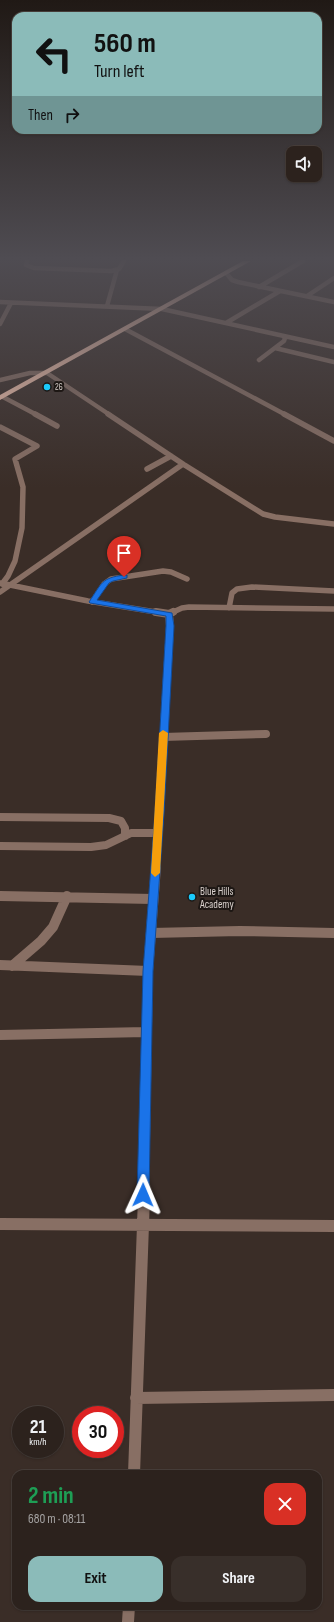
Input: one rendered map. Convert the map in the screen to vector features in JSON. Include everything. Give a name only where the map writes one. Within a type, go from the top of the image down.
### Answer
[{"type":"highway","points":[[1,398],[111,337]]},
{"type":"street","points":[[140,337],[210,373],[334,441]]},
{"type":"street","points":[[259,360],[284,342],[285,338],[284,337]]},
{"type":"street","points":[[286,337],[334,347]]},
{"type":"street","points":[[275,348],[334,362]]},
{"type":"street","points":[[0,380],[30,373],[47,373],[171,456],[263,514],[275,517],[334,524]]},
{"type":"street","points":[[0,374],[22,386]]},
{"type":"street","points":[[1,398],[57,426]]},
{"type":"street","points":[[0,427],[37,446],[15,459],[23,487],[22,528],[15,561],[8,576],[1,583]]},
{"type":"street","points":[[147,469],[171,456]]},
{"type":"street","points":[[0,592],[184,464]]},
{"type":"street","points":[[92,602],[104,584],[111,579],[164,571],[171,572],[187,579]]},
{"type":"street","points":[[1,583],[92,602],[169,614],[182,608],[189,607],[334,609]]},
{"type":"street","points":[[229,608],[231,593],[240,588],[334,591]]},
{"type":"street","points":[[134,1470],[143,1226],[148,971],[158,833],[170,626],[169,614]]},
{"type":"street","points":[[163,737],[266,734]]},
{"type":"street","points":[[0,817],[109,818],[121,821],[125,828],[125,836]]},
{"type":"street","points":[[0,846],[91,848],[137,832],[158,833]]},
{"type":"street","points":[[0,896],[67,896],[154,899]]},
{"type":"street","points":[[12,966],[41,941],[53,927],[67,896]]},
{"type":"street","points":[[151,932],[240,931],[334,933]]},
{"type":"street","points":[[0,965],[148,971]]},
{"type":"street","points":[[0,1035],[146,1032]]},
{"type":"street","points":[[0,1224],[334,1226]]},
{"type":"street","points":[[136,1398],[334,1395]]},
{"type":"street","points":[[128,1622],[129,1610]]},
{"type":"slow traffic","points":[[155,873],[160,813],[163,733]]},
{"type":"place","name":"26","points":[[47,387]]},
{"type":"place","name":"Blue Hills Academy","points":[[192,897]]},
{"type":"route","points":[[124,577],[107,581],[92,602],[169,614],[170,626],[164,713],[160,813],[148,971],[145,1042],[143,1195]]}]
